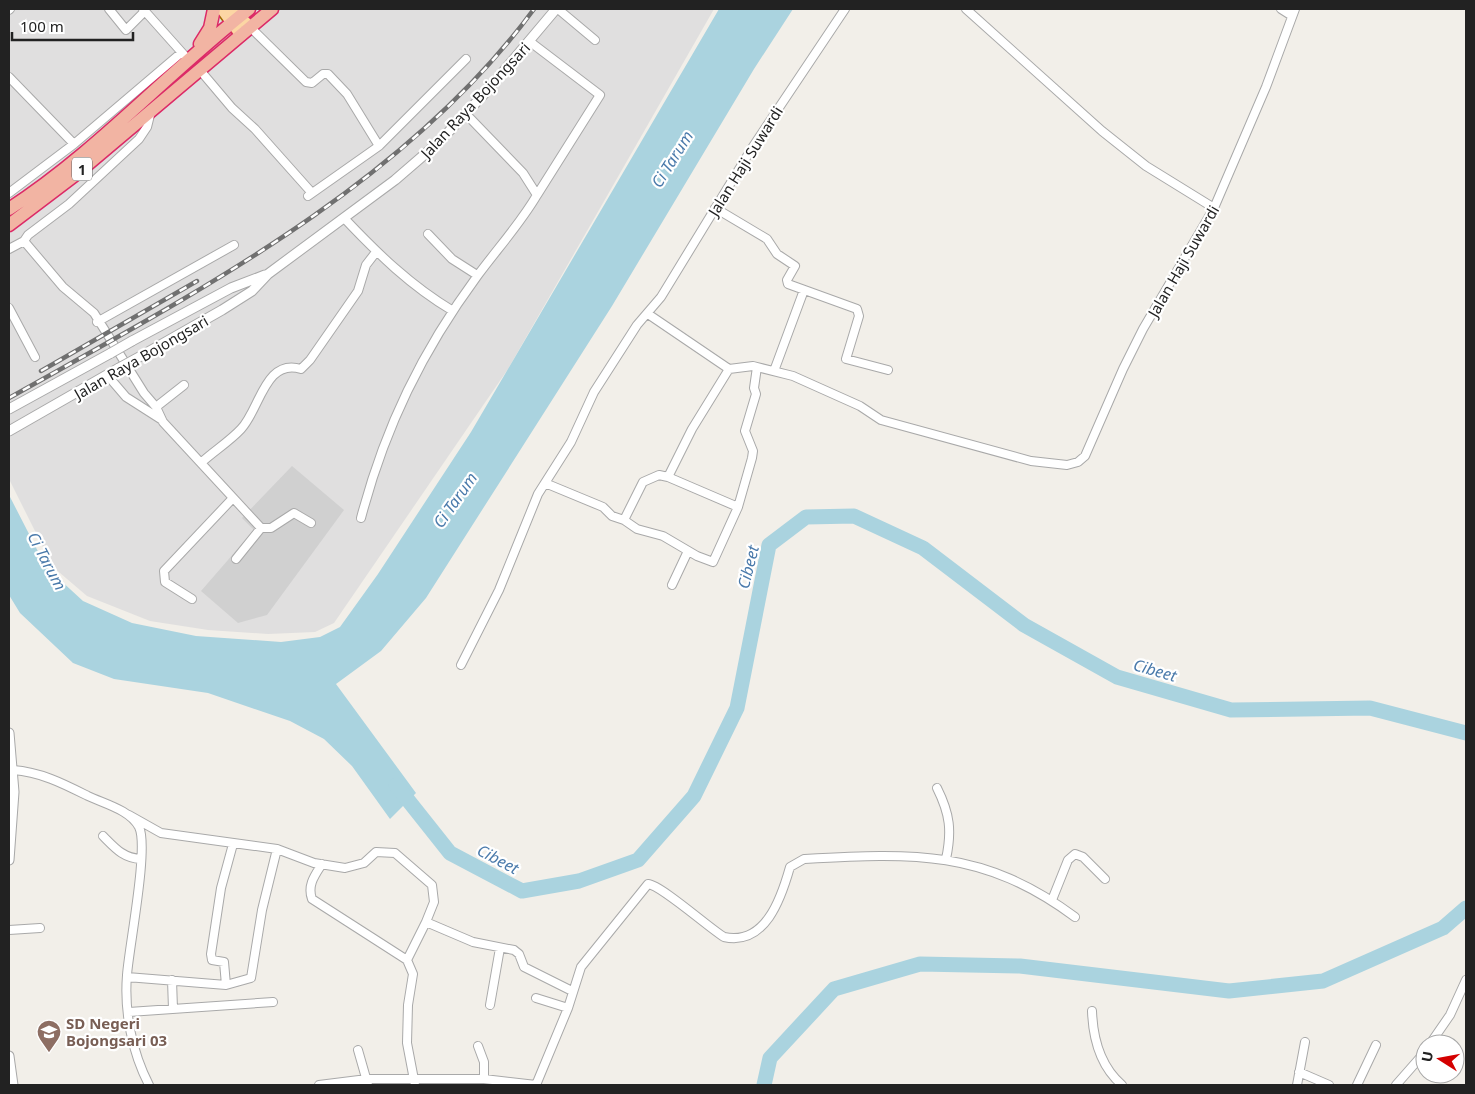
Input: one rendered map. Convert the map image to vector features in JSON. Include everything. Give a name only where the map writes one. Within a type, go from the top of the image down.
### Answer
[{"type":"highway","points":[[185,57],[210,28],[214,9]]},
{"type":"highway","name":"1","points":[[9,225],[75,175],[272,9]]},
{"type":"highway","name":"1","points":[[9,209],[50,181],[83,154],[185,57],[238,14]]},
{"type":"main road","points":[[222,9],[238,14],[246,31]]},
{"type":"street","points":[[9,193],[185,57],[144,10],[126,30],[109,9]]},
{"type":"street","points":[[557,9],[594,40]]},
{"type":"street","name":"Jalan Raya Bojongsari","points":[[9,431],[108,376],[246,295],[268,274],[414,165],[466,114],[557,9]]},
{"type":"street","name":"Jalan Haji Suwardi","points":[[461,665],[499,590],[531,510],[575,434],[594,392],[637,325],[648,314],[752,148],[845,9]]},
{"type":"street","points":[[966,9],[1109,137],[1146,166],[1214,208]]},
{"type":"street","points":[[1281,9],[1293,12]]},
{"type":"street","name":"Jalan Haji Suwardi","points":[[729,369],[757,367],[793,376],[860,406],[881,420],[1031,461],[1067,465],[1078,462],[1086,456],[1123,369],[1143,329],[1214,208],[1266,86],[1293,12]]},
{"type":"street","points":[[246,31],[306,82],[312,83],[323,74],[328,74],[347,94],[379,146]]},
{"type":"street","points":[[361,518],[373,472],[390,427],[437,335],[478,275],[524,218],[600,95],[529,42]]},
{"type":"street","points":[[199,69],[232,108],[254,129],[310,195],[379,146],[466,59]]},
{"type":"street","points":[[9,77],[74,144]]},
{"type":"street","points":[[9,249],[24,241],[28,235],[69,204],[139,139],[147,127],[152,109]]},
{"type":"street","points":[[466,114],[523,173],[537,195]]},
{"type":"street","points":[[715,208],[767,239],[777,254],[794,266],[787,280],[788,284],[857,309],[859,316],[846,359],[888,370]]},
{"type":"street","points":[[344,218],[376,252],[428,296],[453,311]]},
{"type":"street","points":[[428,234],[452,259],[478,275]]},
{"type":"street","points":[[24,241],[63,286],[94,313],[97,322],[144,394],[156,407],[163,422]]},
{"type":"street","points":[[97,322],[234,245]]},
{"type":"street","points":[[202,462],[244,425],[269,380],[279,371],[287,368],[295,366],[301,369],[310,360],[358,291],[366,265],[376,252]]},
{"type":"street","name":"Jalan Raya Bojongsari","points":[[9,409],[231,288],[268,274]]},
{"type":"street","points":[[774,371],[804,290]]},
{"type":"street","points":[[9,308],[35,358]]},
{"type":"street","points":[[648,314],[729,369],[692,429],[668,477]]},
{"type":"street","points":[[152,331],[161,345]]},
{"type":"street","points":[[545,483],[603,507],[612,516],[624,520],[637,529],[663,536],[688,551],[713,562],[738,507],[753,454],[744,432],[756,394],[754,388],[757,367]]},
{"type":"street","points":[[108,376],[126,396],[163,422],[261,528],[271,528],[294,514],[311,523]]},
{"type":"street","points":[[156,407],[184,385]]},
{"type":"street","points":[[136,402],[144,394]]},
{"type":"street","points":[[624,520],[643,482],[659,475],[668,477],[738,507]]},
{"type":"street","points":[[192,598],[165,582],[164,571],[233,498]]},
{"type":"street","points":[[236,559],[261,528]]},
{"type":"street","points":[[672,585],[688,551]]},
{"type":"street","points":[[9,737],[14,770],[9,860]]},
{"type":"street","points":[[14,770],[53,779],[129,815],[161,833],[277,849],[322,864],[345,868],[364,863],[376,852],[395,853],[432,885],[434,902],[407,960]]},
{"type":"street","points":[[937,788],[948,812],[951,834],[946,859]]},
{"type":"street","points":[[129,815],[139,828],[141,859],[127,977],[129,1012],[133,1045],[149,1085]]},
{"type":"street","points":[[103,836],[122,854],[129,858],[141,859]]},
{"type":"street","points":[[226,985],[226,965],[224,962],[212,960],[210,954],[221,888],[233,844]]},
{"type":"street","points":[[127,977],[226,985],[251,978],[262,910],[277,849]]},
{"type":"street","points":[[1052,900],[1068,860],[1075,854],[1083,857],[1106,880]]},
{"type":"street","points":[[319,1085],[484,1079],[536,1085],[568,1008],[581,967],[648,884],[673,898],[724,938],[732,939],[748,936],[767,923],[790,867],[804,859],[877,855],[946,859],[983,867],[1052,900],[1075,917]]},
{"type":"street","points":[[322,864],[312,880],[310,893],[312,899],[407,960],[413,974],[408,1004],[407,1043],[415,1082]]},
{"type":"street","points":[[426,922],[473,942],[514,950],[519,954],[524,967],[572,991]]},
{"type":"street","points":[[9,930],[40,928]]},
{"type":"street","points":[[490,1005],[500,948]]},
{"type":"street","points":[[172,980],[173,1009]]},
{"type":"street","points":[[1437,1034],[1450,1015],[1466,980]]},
{"type":"street","points":[[536,998],[568,1008]]},
{"type":"street","points":[[129,1012],[273,1002]]},
{"type":"street","points":[[1092,1011],[1093,1034],[1097,1048],[1106,1066],[1122,1085]]},
{"type":"street","points":[[1297,1085],[1305,1042]]},
{"type":"street","points":[[478,1046],[484,1062],[484,1079]]},
{"type":"street","points":[[1357,1085],[1376,1046]]},
{"type":"street","points":[[358,1050],[368,1082]]},
{"type":"street","points":[[9,1056],[14,1085]]},
{"type":"street","points":[[1396,1085],[1415,1063]]},
{"type":"street","points":[[1300,1072],[1329,1085]]},
{"type":"shaded area","points":[[9,9],[714,9],[508,369],[334,623],[315,632],[268,634],[208,630],[150,621],[87,596],[53,567],[9,479]]},
{"type":"shaded area","points":[[292,466],[344,510],[267,615],[238,623],[201,591],[254,530],[242,518]]},
{"type":"water","name":"Ci Tarum","points":[[719,9],[793,9],[754,69],[612,306],[426,598],[381,651],[336,684],[416,793],[390,819],[352,766],[324,739],[290,721],[208,693],[114,679],[73,663],[20,613],[9,595],[9,495],[46,567],[83,601],[132,623],[196,636],[281,642],[320,637],[340,627],[378,574],[471,432]]},
{"type":"waterway","name":"Cibeet","points":[[396,785],[450,853],[522,891],[579,881],[638,860],[694,796],[737,708],[769,545],[806,517],[854,516],[923,548],[1024,625],[1117,677],[1231,710],[1370,708],[1466,733]]},
{"type":"waterway","name":"Cibeet","points":[[764,1085],[770,1058],[834,989],[920,964],[1020,966],[1229,991],[1323,981],[1443,928],[1466,908]]},
{"type":"railway","points":[[9,398],[223,275],[293,230],[360,182],[424,129],[482,72],[534,9]]},
{"type":"railway","points":[[41,371],[197,281]]},
{"type":"place","name":"SD Negeri Bojongsari 03","points":[[49,1053]]}]
